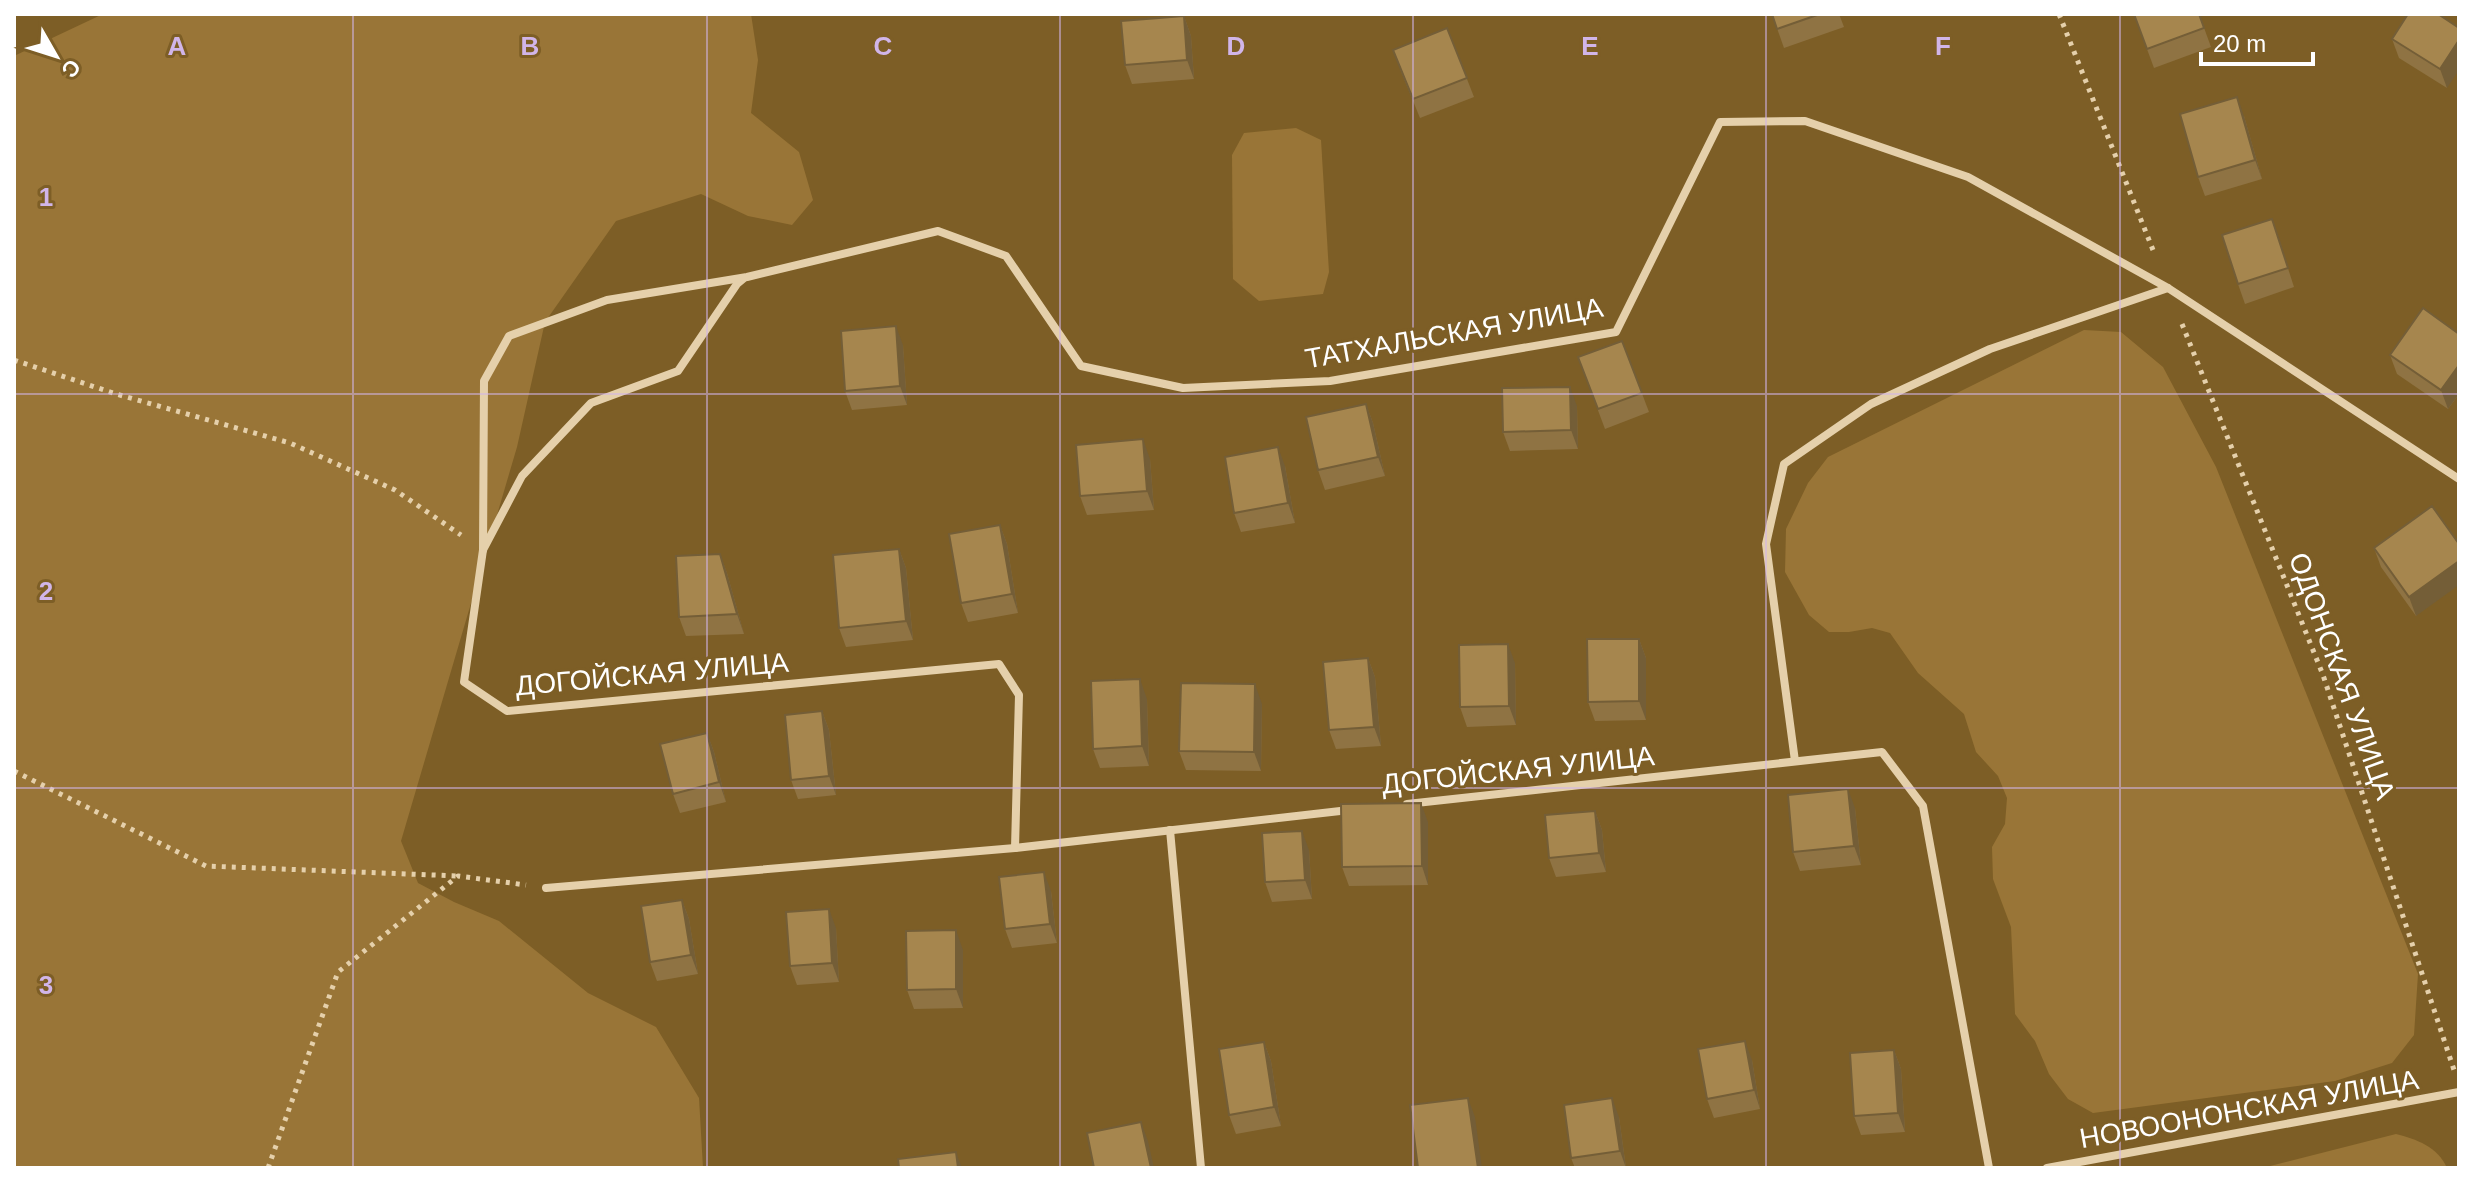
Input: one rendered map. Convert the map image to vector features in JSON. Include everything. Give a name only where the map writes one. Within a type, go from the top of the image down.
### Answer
[{"type":"street","name":"ТАТХАЛЬСКАЯ УЛИЦА","points":[[747,277],[938,231],[1006,256],[1081,366],[1183,388],[1330,381],[1616,332],[1720,122],[1805,121],[1968,177],[2168,288]]},
{"type":"street","points":[[483,550],[484,381],[509,336],[607,300],[747,277]]},
{"type":"street","name":"ДОГОЙСКАЯ УЛИЦА","points":[[747,277],[737,284],[678,371],[591,403],[522,476],[483,550],[464,682],[507,711],[999,664],[1019,695],[1015,848]]},
{"type":"street","points":[[1795,761],[1766,544],[1784,464],[1871,404],[1990,349],[2168,288],[2459,479]]},
{"type":"street","name":"ДОГОЙСКАЯ УЛИЦА","points":[[1405,804],[1882,752],[1923,806],[1989,1168]]},
{"type":"street","name":"ДОГОЙСКАЯ УЛИЦА","points":[[546,888],[1015,848],[1358,809]]},
{"type":"street","points":[[1170,830],[1201,1168]]},
{"type":"street","name":"НОВООНОНСКАЯ УЛИЦА","points":[[2047,1168],[2459,1092]]},
{"type":"path","name":"ОДОНСКАЯ УЛИЦА","points":[[2059,14],[2323,675],[2454,1071]]},
{"type":"path","points":[[14,360],[116,394],[290,443],[395,490],[483,550]]},
{"type":"path","points":[[14,771],[206,866],[458,876],[546,888]]},
{"type":"path","points":[[268,1168],[338,972],[458,876]]},
{"type":"shaded area","points":[[103,14],[751,14],[758,60],[751,113],[799,152],[813,200],[792,225],[748,216],[701,194],[616,221],[545,322],[517,447],[401,841],[418,883],[499,921],[588,993],[656,1027],[699,1098],[703,1168],[14,1168],[14,56]]},
{"type":"shaded area","points":[[1296,128],[1321,140],[1329,272],[1323,294],[1259,301],[1233,279],[1232,155],[1244,133]]},
{"type":"shaded area","points":[[2084,330],[2121,332],[2163,367],[2216,467],[2418,974],[2414,1035],[2392,1063],[2335,1081],[2093,1113],[2068,1099],[2049,1074],[2035,1041],[2015,1014],[2011,927],[1993,879],[1992,847],[2005,824],[2007,798],[1998,776],[1976,752],[1964,714],[1918,673],[1890,633],[1872,628],[1829,632],[1809,615],[1785,572],[1786,529],[1808,483],[1828,457]]},
{"type":"shaded area","points":[[2396,1134],[2432,1149],[2447,1168],[2262,1168]]},
{"type":"building","points":[[1772,14],[1820,14],[1777,29]]},
{"type":"building","points":[[2134,14],[2199,14],[2204,28],[2147,49]]},
{"type":"building","points":[[2408,14],[2438,14],[2459,28],[2459,40],[2440,69],[2392,39]]},
{"type":"building","points":[[1184,16],[1187,60],[1125,65],[1121,21]]},
{"type":"building","points":[[1447,28],[1467,78],[1413,99],[1393,50]]},
{"type":"building","points":[[2237,97],[2255,160],[2198,177],[2180,114]]},
{"type":"building","points":[[2272,219],[2288,268],[2238,284],[2222,235]]},
{"type":"building","points":[[2423,308],[2459,334],[2459,365],[2441,390],[2390,355]]},
{"type":"building","points":[[896,326],[900,386],[845,391],[841,331]]},
{"type":"building","points":[[1622,341],[1642,393],[1598,409],[1578,357]]},
{"type":"building","points":[[1570,387],[1571,430],[1503,432],[1502,388]]},
{"type":"building","points":[[1366,404],[1378,457],[1318,470],[1306,417]]},
{"type":"building","points":[[1143,439],[1147,491],[1080,496],[1076,445]]},
{"type":"building","points":[[1278,447],[1288,503],[1234,513],[1225,457]]},
{"type":"building","points":[[2432,506],[2459,544],[2459,561],[2409,597],[2374,548]]},
{"type":"building","points":[[1000,525],[1012,594],[961,603],[949,534]]},
{"type":"building","points":[[899,549],[906,621],[839,628],[833,555]]},
{"type":"building","points":[[720,554],[737,614],[679,617],[676,556]]},
{"type":"building","points":[[1587,639],[1639,639],[1639,701],[1588,702]]},
{"type":"building","points":[[1508,644],[1509,706],[1460,707],[1459,645]]},
{"type":"building","points":[[1368,658],[1374,727],[1329,730],[1323,662]]},
{"type":"building","points":[[1140,679],[1142,746],[1093,749],[1091,681]]},
{"type":"building","points":[[1181,683],[1255,684],[1254,752],[1179,751]]},
{"type":"building","points":[[822,711],[829,776],[791,780],[785,715]]},
{"type":"building","points":[[707,733],[719,782],[673,794],[660,744]]},
{"type":"building","points":[[1848,789],[1854,846],[1793,852],[1788,795]]},
{"type":"building","points":[[1421,803],[1422,866],[1342,867],[1341,804]]},
{"type":"building","points":[[1595,811],[1599,853],[1549,858],[1545,815]]},
{"type":"building","points":[[1302,831],[1305,880],[1265,882],[1262,833]]},
{"type":"building","points":[[1044,872],[1050,924],[1005,929],[999,877]]},
{"type":"building","points":[[682,900],[691,955],[650,962],[641,906]]},
{"type":"building","points":[[829,909],[832,963],[790,966],[786,912]]},
{"type":"building","points":[[956,930],[956,989],[907,990],[906,931]]},
{"type":"building","points":[[1745,1041],[1754,1090],[1707,1099],[1698,1049]]},
{"type":"building","points":[[1264,1042],[1274,1107],[1229,1115],[1219,1049]]},
{"type":"building","points":[[1894,1050],[1898,1113],[1854,1116],[1850,1053]]},
{"type":"building","points":[[1468,1098],[1478,1168],[1418,1168],[1410,1105]]},
{"type":"building","points":[[1612,1098],[1620,1151],[1571,1158],[1564,1105]]},
{"type":"building","points":[[1141,1122],[1151,1168],[1094,1168],[1087,1133]]},
{"type":"building","points":[[956,1152],[958,1168],[899,1168],[898,1159]]}]
